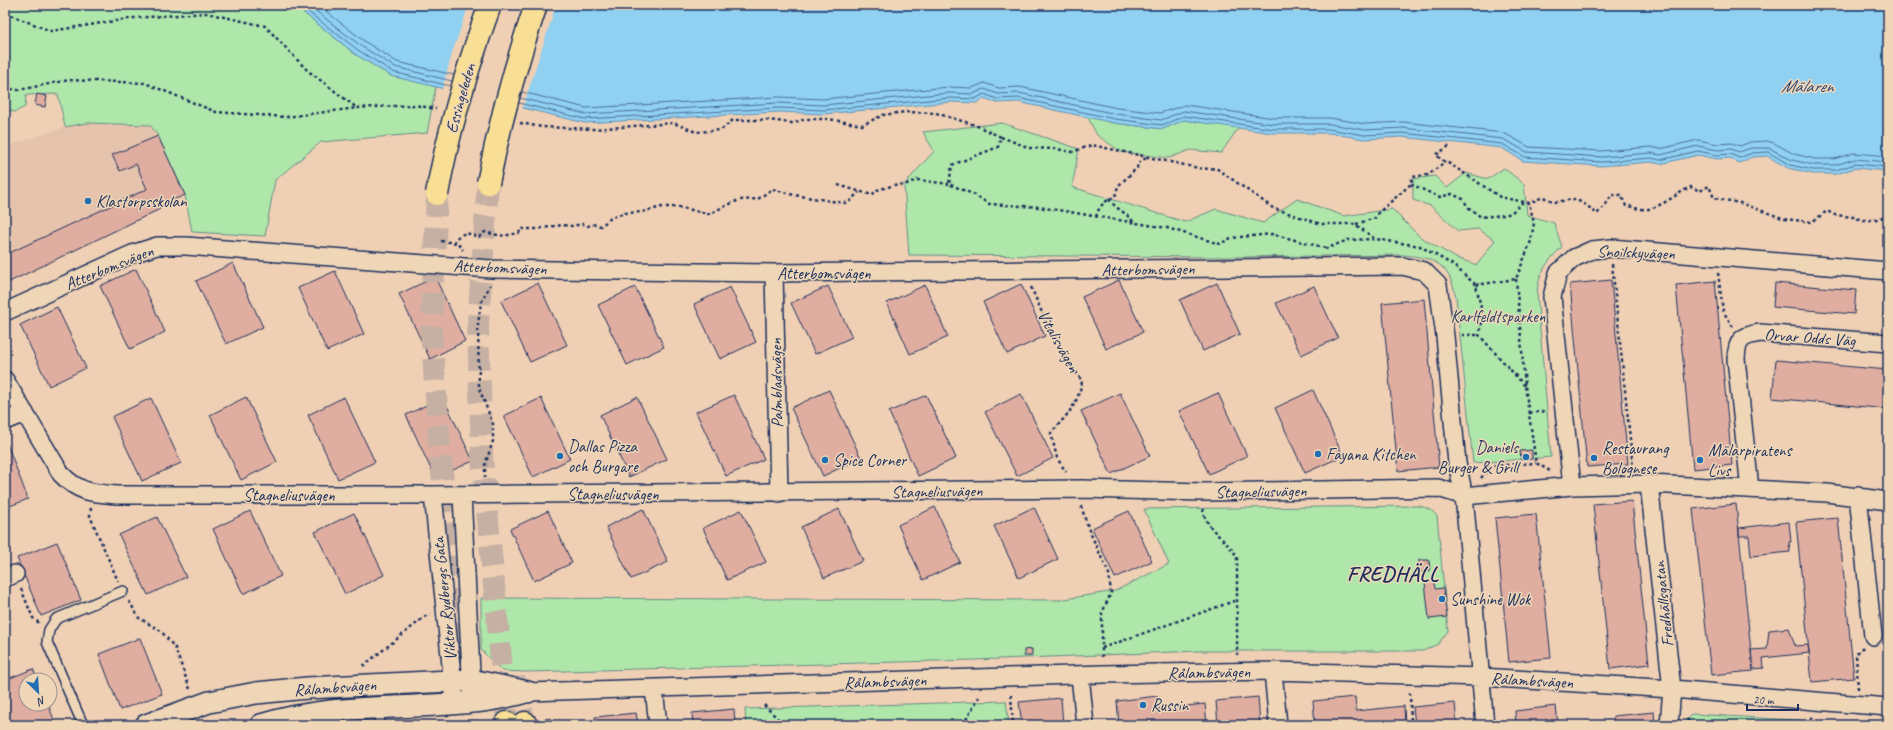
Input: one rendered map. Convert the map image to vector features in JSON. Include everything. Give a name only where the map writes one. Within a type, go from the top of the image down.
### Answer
[{"type":"highway","name":"Essingeleden","points":[[437,194],[451,125],[474,50],[490,5]]},
{"type":"highway","points":[[488,182],[499,130],[517,60],[536,5]]},
{"type":"street","name":"Atterbomsvägen","points":[[5,312],[132,254],[157,246],[186,246],[491,269],[774,273],[1402,266],[1424,271],[1438,285],[1445,336],[1457,463],[1464,496],[1485,725]]},
{"type":"street","name":"Snoilskyvägen","points":[[1572,486],[1552,297],[1558,273],[1574,258],[1592,250],[1611,248],[1888,271]]},
{"type":"street","name":"Palmbladsvägen","points":[[774,273],[779,493]]},
{"type":"street","name":"Orvar Odds Väg","points":[[1750,489],[1736,359],[1737,347],[1741,339],[1760,333],[1888,343]]},
{"type":"street","points":[[5,380],[25,413],[5,421]]},
{"type":"street","name":"Stagneliusvägen","points":[[25,413],[61,474],[70,484],[80,490],[93,493],[118,495],[433,496],[1081,489],[1204,492],[1438,488],[1464,496],[1572,486],[1642,484],[1858,496],[1888,501]]},
{"type":"street","name":"Fredhällsgatan","points":[[1642,484],[1672,689],[1669,725]]},
{"type":"street","name":"Viktor Rydbergs Gata","points":[[462,495],[464,542],[463,703]]},
{"type":"street","name":"Viktor Rydbergs Gata","points":[[433,496],[446,615],[462,680]]},
{"type":"street","points":[[1858,496],[1873,636]]},
{"type":"street","points":[[439,544],[444,538],[451,535],[458,536],[464,542]]},
{"type":"street","points":[[1274,671],[1278,725]]},
{"type":"street","name":"Rålambsvägen","points":[[261,725],[304,715],[379,716],[528,692],[1080,675],[1274,671],[1481,677],[1672,689],[1888,707]]},
{"type":"street","points":[[1080,675],[1085,725]]},
{"type":"street","name":"Rålambsvägen","points":[[146,725],[209,702],[256,693],[338,685],[462,680],[528,692]]},
{"type":"street","points":[[654,689],[658,725]]},
{"type":"lane","points":[[83,725],[47,642],[49,630],[56,619],[123,591]]},
{"type":"path","points":[[5,13],[51,31],[134,18],[206,13],[265,26],[307,70],[357,108]]},
{"type":"path","points":[[5,88],[18,90],[70,80],[145,83],[216,112],[286,117],[357,108],[415,105],[437,109]]},
{"type":"path","points":[[520,123],[542,126],[594,129],[674,123],[696,132],[721,130],[733,120],[768,120],[792,123],[806,119],[828,120],[862,125],[883,115],[905,112],[936,113],[975,125],[1030,148],[1056,149],[1072,152],[1092,145],[1146,158],[1203,169],[1216,168],[1273,208],[1321,224],[1355,224],[1375,218],[1378,213],[1412,184],[1412,177],[1428,175],[1444,162]]},
{"type":"path","points":[[949,184],[952,165],[998,147],[1002,137]]},
{"type":"path","points":[[1449,146],[1436,155],[1444,162],[1450,164],[1500,197],[1529,203],[1543,197],[1555,202],[1574,199],[1586,205],[1597,214],[1612,195],[1620,195],[1626,206],[1643,210],[1654,207],[1691,187],[1700,190],[1709,186],[1714,198],[1740,203],[1785,219],[1812,222],[1827,211],[1835,215],[1853,217],[1862,220],[1873,220],[1882,217],[1888,219]]},
{"type":"path","points":[[1096,217],[1099,207],[1109,199],[1115,197],[1118,186],[1137,168],[1138,163],[1146,158]]},
{"type":"path","points":[[838,185],[872,195],[877,190],[895,185],[904,185],[917,180],[949,184],[975,195],[989,204],[1039,207],[1167,228],[1220,244],[1230,238],[1272,234],[1326,248],[1343,242]]},
{"type":"path","points":[[1412,184],[1439,197],[1452,194],[1463,199],[1468,207],[1481,217],[1512,213],[1524,201]]},
{"type":"path","points":[[454,243],[455,239],[462,234],[469,233],[479,237],[485,232],[499,237],[507,237],[519,233],[521,229],[536,229],[582,224],[588,226],[592,224],[601,226],[612,217],[625,213],[642,212],[662,207],[679,208],[708,214],[739,200],[758,198],[772,189],[794,195],[844,203],[850,201],[859,192]]},
{"type":"path","points":[[1109,199],[1114,207],[1131,218],[1134,223]]},
{"type":"path","points":[[1529,203],[1534,223],[1531,241],[1516,279],[1525,386],[1536,462]]},
{"type":"path","points":[[1355,224],[1375,238]]},
{"type":"path","points":[[441,241],[457,243],[465,252]]},
{"type":"path","points":[[1611,248],[1642,484]]},
{"type":"path","points":[[1718,267],[1723,311]]},
{"type":"path","points":[[485,465],[493,441],[493,424],[479,388],[478,324],[481,303],[490,285],[491,269]]},
{"type":"path","points":[[1479,335],[1483,316],[1476,285],[1516,279]]},
{"type":"path","name":"Vitalisvägen","points":[[1031,286],[1052,336],[1082,381],[1080,396],[1066,416],[1051,433],[1057,458]]},
{"type":"path","points":[[1462,335],[1479,335],[1525,386]]},
{"type":"path","points":[[1530,413],[1549,410]]},
{"type":"path","points":[[1464,496],[1491,466],[1536,462],[1572,486]]},
{"type":"path","points":[[1203,511],[1212,530],[1232,548],[1237,557],[1237,655]]},
{"type":"path","points":[[1089,530],[1110,574],[1111,593],[1102,613],[1102,657]]},
{"type":"path","points":[[26,599],[34,618]]},
{"type":"path","points":[[1102,648],[1237,600]]},
{"type":"path","points":[[358,671],[427,615],[446,615]]},
{"type":"path","points":[[1856,654],[1858,678]]},
{"type":"path","points":[[1410,693],[1411,725]]},
{"type":"path","points":[[1011,695],[1014,725]]},
{"type":"path","points":[[963,725],[979,696]]},
{"type":"path","points":[[764,704],[784,725]]},
{"type":"shaded area","name":"Klastorpsskolan","points":[[87,123],[150,125],[158,136],[185,195],[159,206],[160,209],[5,284],[5,147],[65,127]]},
{"type":"shaded area","points":[[429,720],[439,725],[353,725]]},
{"type":"green space","points":[[5,5],[268,5],[299,9],[355,54],[391,76],[436,86],[427,133],[321,142],[275,180],[265,236],[192,232],[185,195],[158,136],[150,125],[87,123],[65,127],[58,94],[26,95],[25,107],[15,112],[5,109]]},
{"type":"green space","points":[[1087,116],[1114,123],[1163,129],[1184,120],[1239,127],[1221,153],[1190,150],[1169,158],[1121,152],[1097,135]]},
{"type":"green space","name":"Karlfeldtsparken","points":[[1002,123],[1079,149],[1072,187],[1185,222],[1216,209],[1263,223],[1297,199],[1344,216],[1392,209],[1420,237],[1456,258],[1477,265],[1495,240],[1478,229],[1458,231],[1431,206],[1413,200],[1413,179],[1435,176],[1447,188],[1466,173],[1488,179],[1504,168],[1524,184],[1527,215],[1554,223],[1562,247],[1544,268],[1539,280],[1537,294],[1551,457],[1473,463],[1456,297],[1453,286],[1445,270],[1432,261],[1424,258],[1403,255],[1231,257],[909,255],[904,185],[934,151],[923,132]]},
{"type":"green space","points":[[1420,506],[1431,510],[1437,516],[1448,631],[1438,644],[1423,651],[1200,651],[974,660],[526,672],[502,671],[481,650],[481,598],[1059,600],[1115,591],[1169,564],[1144,509]]},
{"type":"green space","points":[[1006,701],[1009,725],[746,725],[745,709]]},
{"type":"green space","points":[[1692,714],[1810,721],[1810,725],[1681,725]]},
{"type":"water","name":"Mälaren","points":[[268,5],[1888,5],[1888,171],[1855,168],[1836,174],[1813,174],[1788,168],[1767,156],[1752,157],[1739,163],[1730,158],[1717,159],[1698,155],[1660,164],[1651,162],[1601,166],[1523,161],[1502,148],[1402,137],[1364,139],[1329,133],[1272,133],[1184,120],[1163,129],[1114,123],[1018,102],[997,103],[984,98],[977,103],[951,102],[823,114],[779,112],[585,123],[391,76],[355,54],[299,9]]},
{"type":"pier","points":[[469,5],[556,5],[522,110],[442,90],[453,50]]},
{"type":"building","points":[[37,94],[47,96],[45,107],[35,105]]},
{"type":"building","points":[[158,136],[185,195],[159,206],[160,209],[5,284],[5,255],[147,189],[136,164],[120,171],[112,155]]},
{"type":"building","points":[[233,263],[263,327],[226,344],[196,281]]},
{"type":"building","points":[[136,269],[165,332],[130,349],[100,286]]},
{"type":"building","points":[[335,271],[364,334],[327,351],[298,288]]},
{"type":"building","points":[[435,277],[465,341],[430,359],[399,294]]},
{"type":"building","points":[[1119,280],[1143,332],[1106,349],[1082,297]]},
{"type":"building","points":[[1611,280],[1628,464],[1587,467],[1570,284]]},
{"type":"building","points":[[1715,281],[1732,465],[1693,469],[1676,285]]},
{"type":"building","points":[[538,283],[567,345],[530,362],[501,301]]},
{"type":"building","points":[[1217,283],[1240,334],[1203,351],[1180,300]]},
{"type":"building","points":[[1775,283],[1856,290],[1854,314],[1773,307]]},
{"type":"building","points":[[1021,284],[1045,336],[1007,354],[983,302]]},
{"type":"building","points":[[925,285],[948,337],[910,354],[887,303]]},
{"type":"building","points":[[828,286],[852,337],[815,354],[791,303]]},
{"type":"building","points":[[1314,286],[1338,338],[1301,355],[1276,303]]},
{"type":"building","points":[[635,287],[664,347],[627,365],[598,305]]},
{"type":"building","points":[[730,287],[756,342],[720,359],[694,304]]},
{"type":"building","points":[[1885,292],[1888,292],[1888,317],[1883,317]]},
{"type":"building","points":[[1424,299],[1439,467],[1398,471],[1382,303]]},
{"type":"building","points":[[57,307],[86,368],[49,386],[20,325]]},
{"type":"building","points":[[1776,360],[1888,370],[1888,409],[1772,398]]},
{"type":"building","points":[[829,390],[861,458],[823,476],[791,408]]},
{"type":"building","points":[[1313,390],[1343,456],[1305,473],[1275,408]]},
{"type":"building","points":[[1120,393],[1150,456],[1111,474],[1081,411]]},
{"type":"building","points":[[1218,393],[1247,456],[1209,474],[1179,411]]},
{"type":"building","points":[[1021,394],[1053,458],[1017,476],[985,412]]},
{"type":"building","points":[[734,395],[764,459],[726,476],[696,412]]},
{"type":"building","points":[[926,395],[956,458],[918,476],[889,412]]},
{"type":"building","points":[[246,397],[277,462],[241,480],[210,415]]},
{"type":"building","points":[[344,397],[375,462],[338,479],[308,415]]},
{"type":"building","points":[[443,397],[473,461],[435,478],[406,415]]},
{"type":"building","points":[[637,397],[667,459],[629,477],[600,415]]},
{"type":"building","points":[[151,398],[181,463],[142,481],[112,417]]},
{"type":"building","points":[[541,398],[570,459],[533,477],[504,416]]},
{"type":"building","points":[[7,444],[28,499],[5,508],[5,445]]},
{"type":"building","points":[[1532,450],[1532,459],[1521,460],[1520,451]]},
{"type":"building","points":[[1632,501],[1649,664],[1610,669],[1593,504]]},
{"type":"building","points":[[1736,504],[1753,671],[1711,675],[1693,509]]},
{"type":"building","points":[[935,507],[960,562],[923,580],[898,525]]},
{"type":"building","points":[[1034,507],[1058,559],[1019,578],[994,526]]},
{"type":"building","points":[[643,509],[668,562],[631,579],[606,527]]},
{"type":"building","points":[[839,509],[863,561],[824,578],[801,527]]},
{"type":"building","points":[[741,510],[766,562],[727,580],[703,528]]},
{"type":"building","points":[[250,511],[281,576],[243,594],[213,529]]},
{"type":"building","points":[[548,511],[572,563],[534,581],[510,529]]},
{"type":"building","points":[[1129,511],[1152,561],[1115,578],[1092,528]]},
{"type":"building","points":[[354,513],[384,575],[345,594],[315,532]]},
{"type":"building","points":[[1536,514],[1551,658],[1509,662],[1495,518]]},
{"type":"building","points":[[157,517],[186,577],[148,595],[119,535]]},
{"type":"building","points":[[1838,518],[1854,678],[1812,682],[1796,522]]},
{"type":"building","points":[[1789,522],[1791,542],[1789,542],[1790,552],[1751,556],[1749,536],[1739,536],[1739,528]]},
{"type":"building","points":[[57,542],[81,600],[41,616],[17,558]]},
{"type":"building","points":[[1419,560],[1429,560],[1430,571],[1419,572]]},
{"type":"building","points":[[1434,581],[1435,589],[1443,588],[1447,617],[1429,619],[1425,582]]},
{"type":"building","points":[[1789,628],[1795,646],[1808,645],[1809,653],[1763,658],[1764,668],[1753,669],[1751,650],[1767,649],[1769,630]]},
{"type":"building","points":[[140,638],[162,694],[120,710],[99,654]]},
{"type":"building","points":[[1032,649],[1032,656],[1024,656],[1024,650]]},
{"type":"building","points":[[33,669],[34,672],[25,672]]},
{"type":"building","points":[[18,675],[18,712],[51,712],[56,725],[8,725],[5,718],[5,680]]},
{"type":"building","points":[[1157,696],[1158,709],[1205,704],[1207,725],[1119,725],[1117,701]]},
{"type":"building","points":[[1258,697],[1260,725],[1218,725],[1216,701]]},
{"type":"building","points":[[1355,697],[1356,711],[1404,706],[1405,725],[1315,725],[1313,701]]},
{"type":"building","points":[[1061,698],[1063,725],[1022,725],[1019,702]]},
{"type":"building","points":[[1455,703],[1457,725],[1415,725],[1413,707]]},
{"type":"building","points":[[1556,706],[1558,725],[1516,725],[1515,711]]},
{"type":"building","points":[[734,709],[735,725],[693,725],[692,713]]},
{"type":"building","points":[[1654,712],[1655,725],[1614,725],[1613,716]]},
{"type":"building","points":[[636,713],[638,725],[596,725],[595,717]]},
{"type":"building","points":[[551,718],[552,725],[539,725],[539,720]]},
{"type":"tunnel","points":[[488,183],[478,324],[482,457],[507,723]]},
{"type":"tunnel","points":[[437,194],[431,329],[441,462],[467,725]]},
{"type":"tunnel","points":[[514,678],[525,723]]},
{"type":"place","name":"Klastorpsskolan","points":[[88,201]]},
{"type":"place","name":"Fayana Kitchen","points":[[1318,454]]},
{"type":"place","name":"Dallas Pizza och Burgare","points":[[560,456]]},
{"type":"place","name":"Daniels Burger & Grill","points":[[1526,457]]},
{"type":"place","name":"Restaurang Bolognese","points":[[1594,458]]},
{"type":"place","name":"Spice Corner","points":[[825,460]]},
{"type":"place","name":"Mälarpiratens Livs","points":[[1700,460]]},
{"type":"place","name":"Sunshine Wok","points":[[1442,599]]},
{"type":"place","name":"Russin","points":[[1143,705]]},
{"type":"district","name":"FREDHÄLL","points":[[1393,574]]}]
